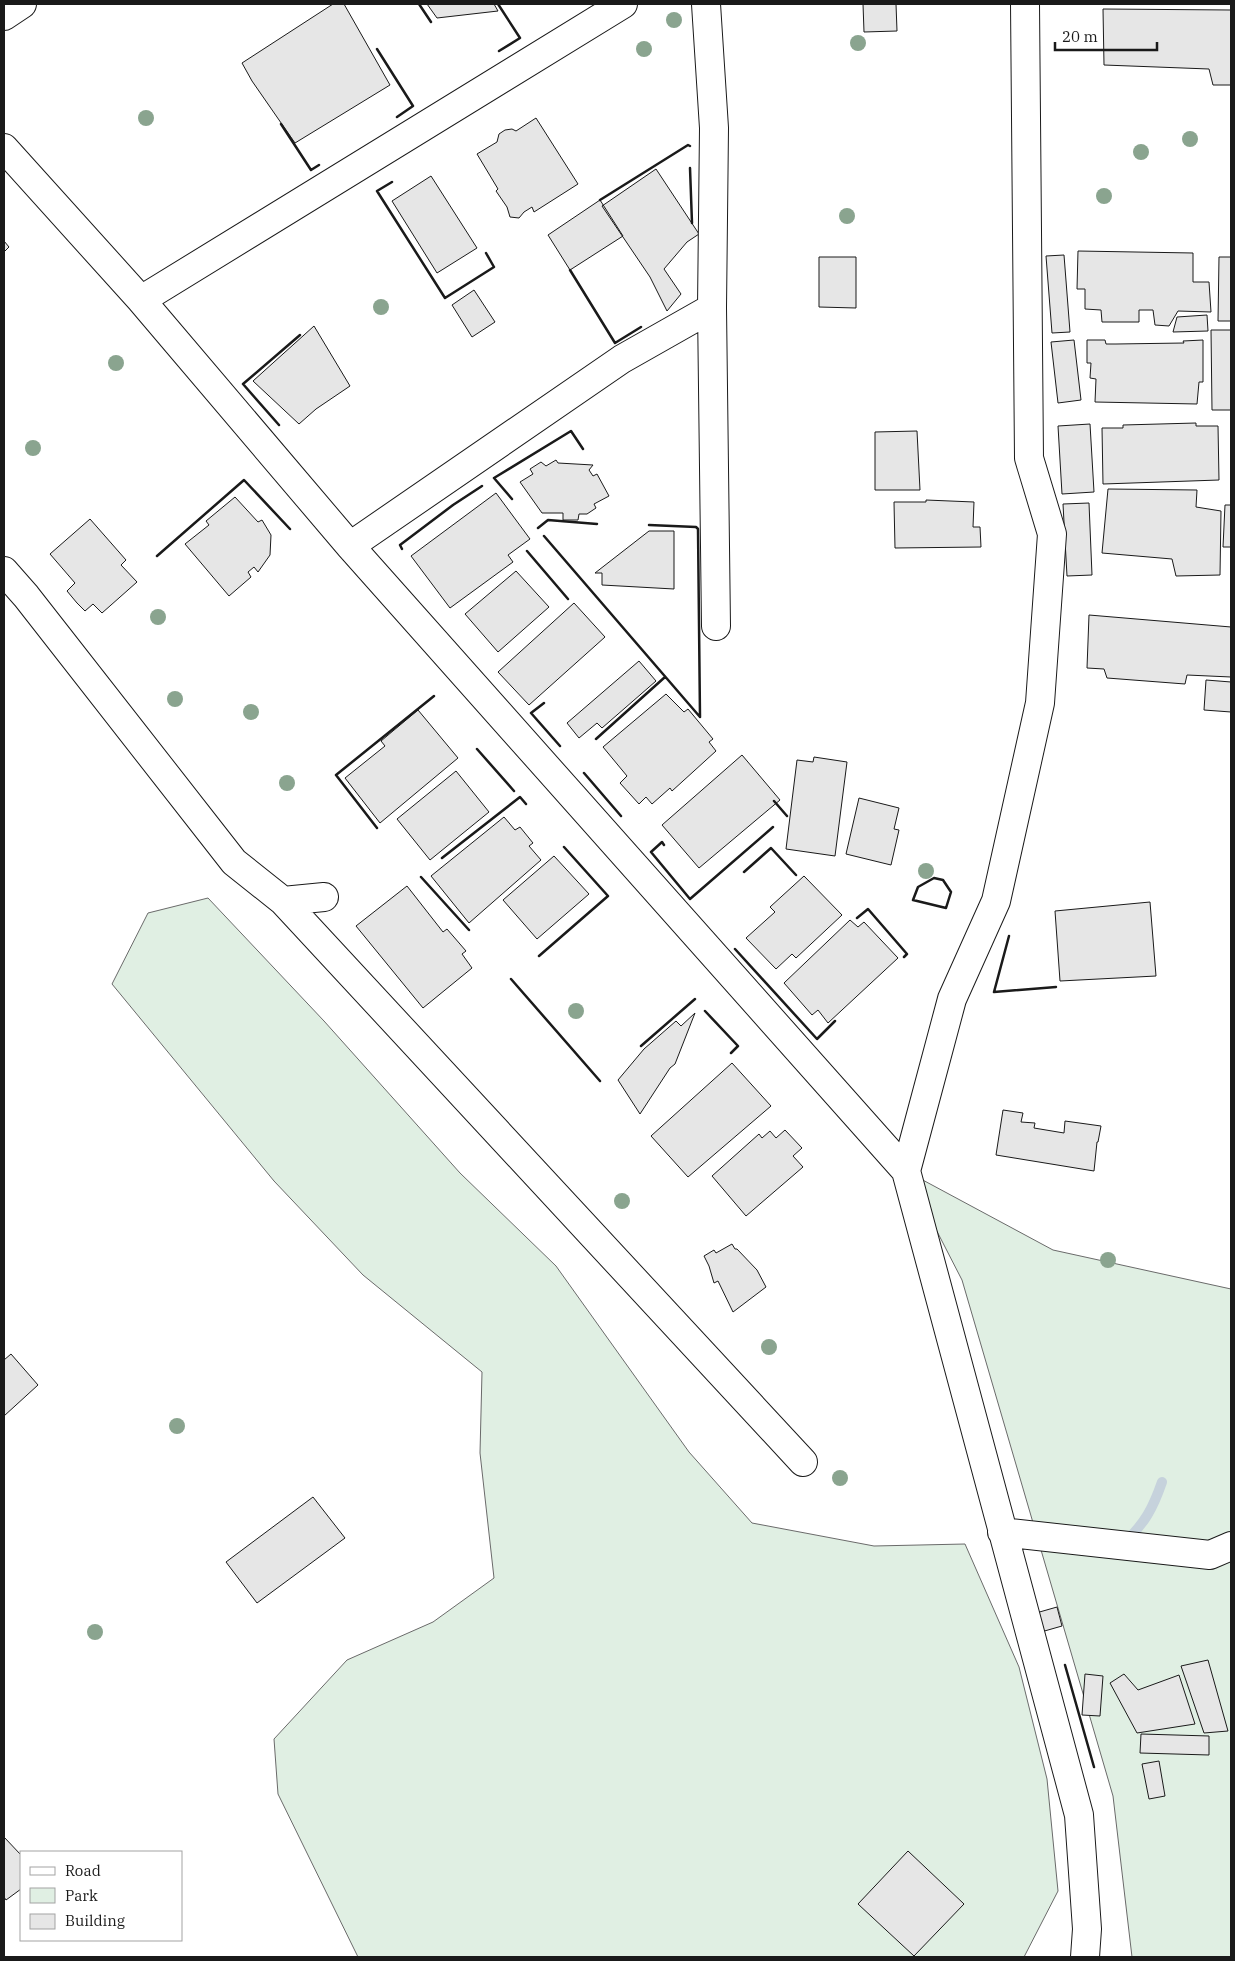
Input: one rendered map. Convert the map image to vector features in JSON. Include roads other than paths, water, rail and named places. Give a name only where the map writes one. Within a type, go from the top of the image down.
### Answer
[{"type":"street","points":[[4,16],[22,4]]},
{"type":"street","points":[[141,300],[623,4]]},
{"type":"street","points":[[706,4],[714,128],[712,308],[716,626]]},
{"type":"street","points":[[906,1171],[952,999],[996,901],[1040,703],[1052,534],[1029,458],[1025,4]]},
{"type":"street","points":[[4,148],[141,300],[350,546],[906,1171],[1079,1815],[1087,1929],[1084,1957]]},
{"type":"street","points":[[350,546],[622,359],[712,308]]},
{"type":"street","points":[[4,571],[26,596],[234,862],[283,901],[803,1462]]},
{"type":"street","points":[[283,901],[324,897]]},
{"type":"street","points":[[1002,1532],[1210,1555],[1231,1546]]},
{"type":"waterway","points":[[1125,1542],[1148,1515],[1162,1482]]}]
